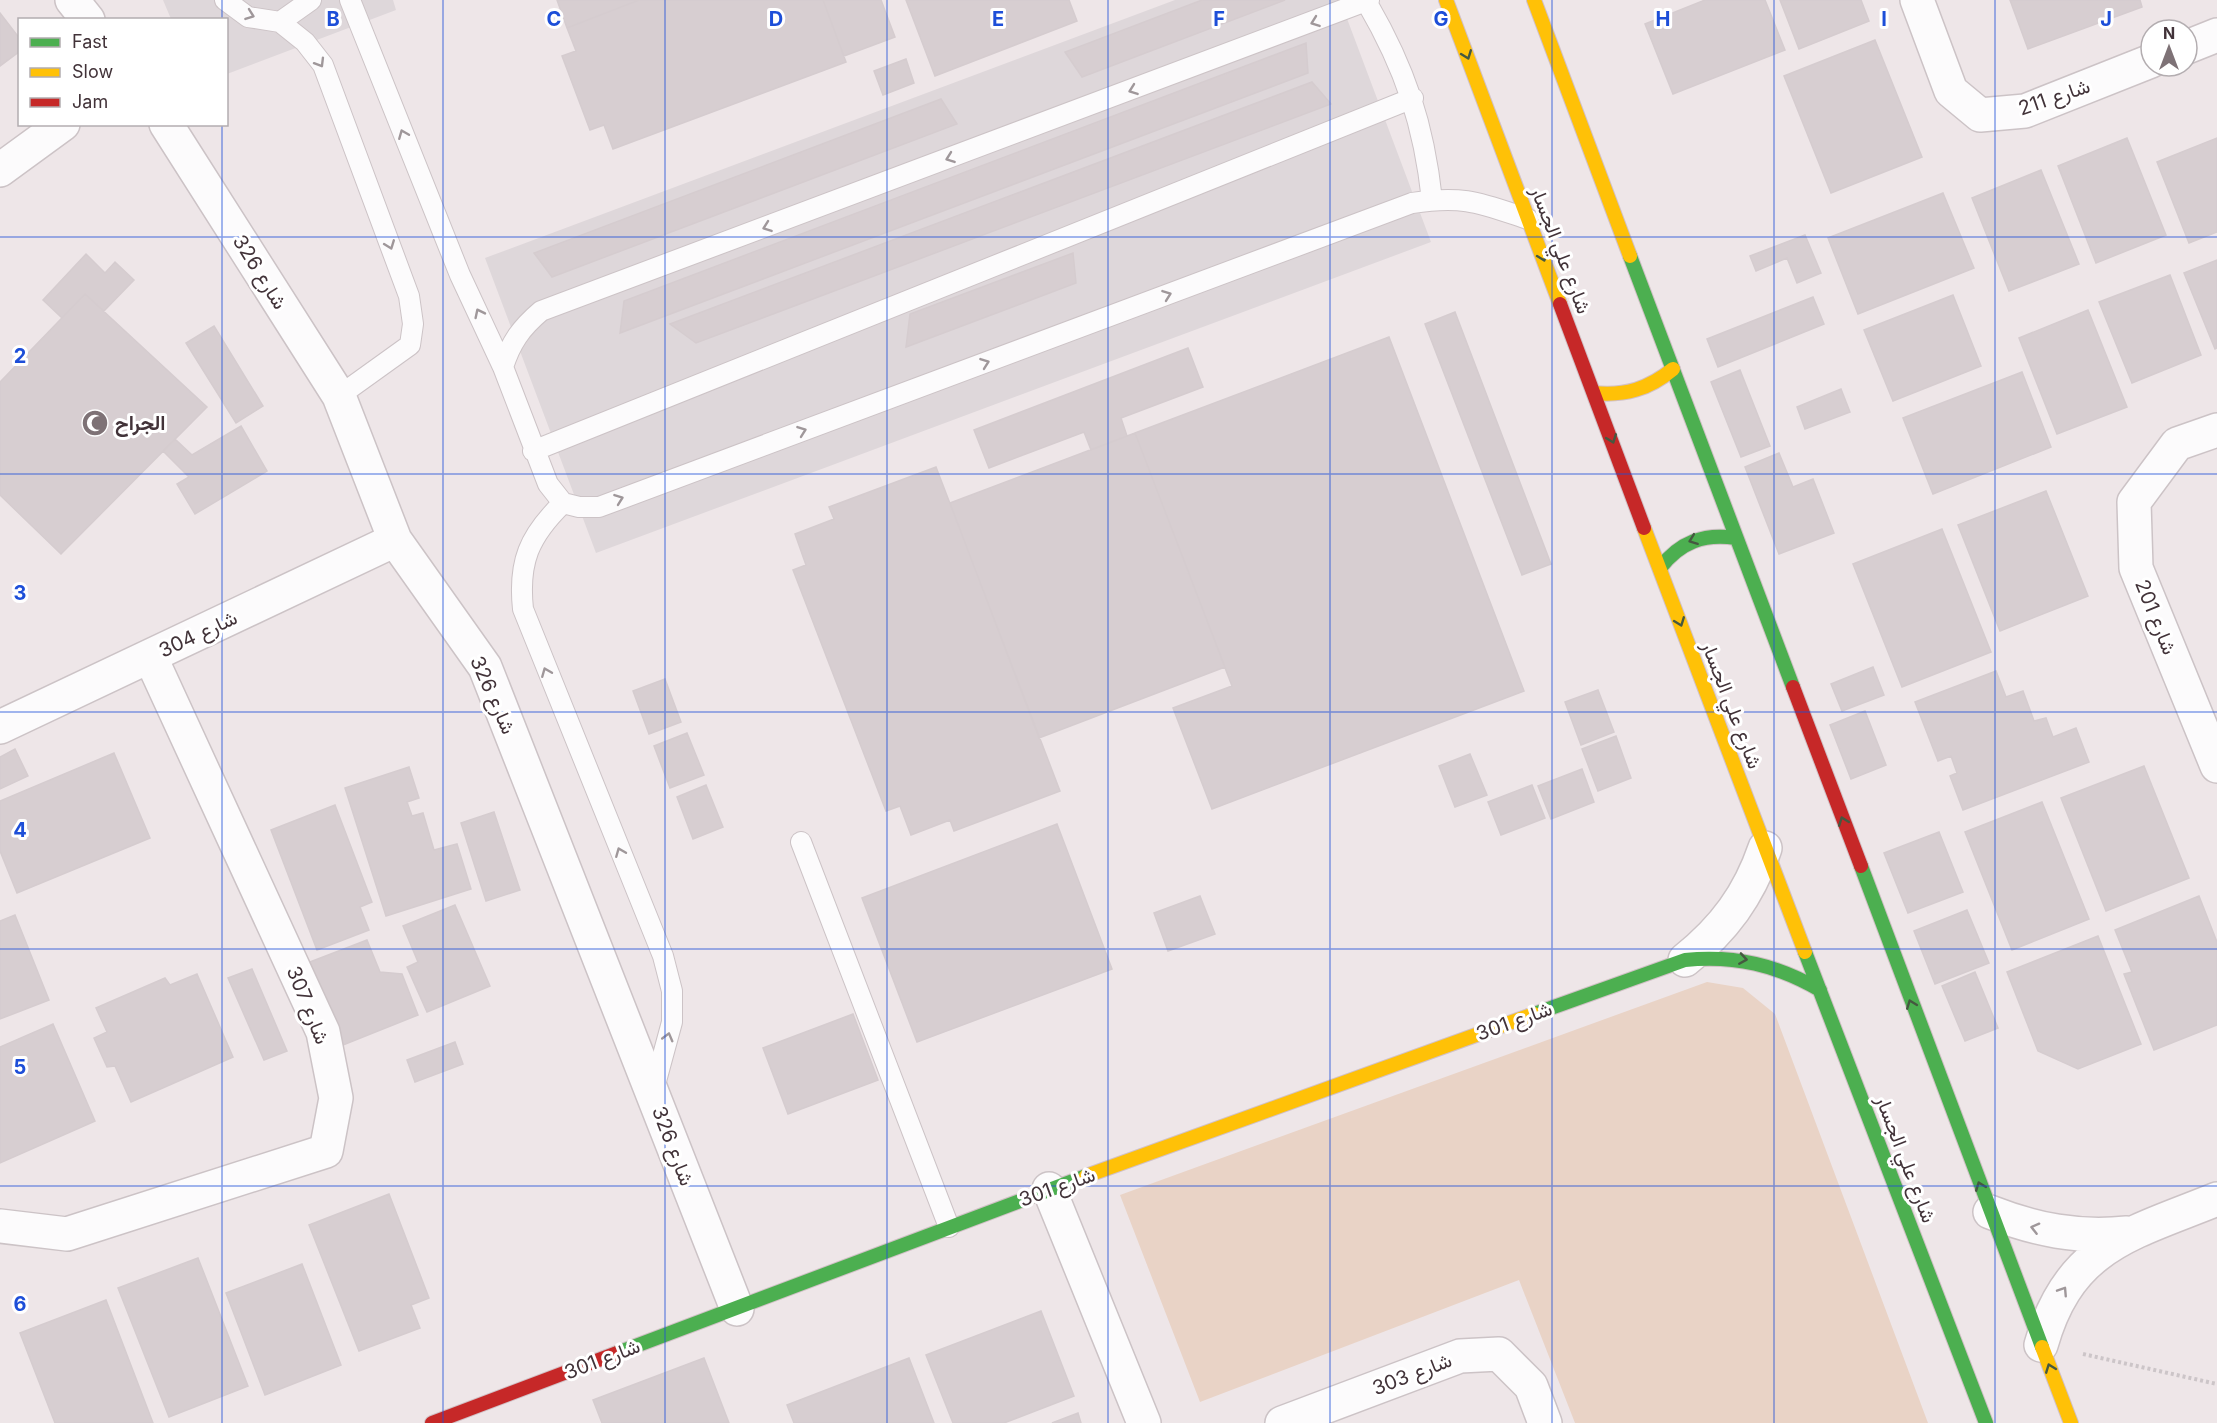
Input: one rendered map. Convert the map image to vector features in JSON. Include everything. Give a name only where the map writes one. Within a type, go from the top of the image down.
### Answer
[{"type":"street","points":[[72,0],[86,18]]},
{"type":"street","name":"شارع علي الجسار","points":[[1446,0],[1765,848],[1986,1423]]},
{"type":"street","points":[[1534,0],[2071,1423]]},
{"type":"street","name":"شارع 211","points":[[1917,0],[1951,91],[1980,115],[2025,111],[2139,66]]},
{"type":"street","points":[[2199,42],[2217,35]]},
{"type":"street","points":[[0,170],[60,126]]},
{"type":"street","name":"شارع 326","points":[[167,126],[339,396],[395,540],[485,667],[737,1309]]},
{"type":"street","points":[[1594,393],[1614,396],[1635,393],[1648,388],[1672,369]]},
{"type":"street","name":"شارع 201","points":[[2217,430],[2177,444],[2134,502],[2136,568],[2217,766]]},
{"type":"street","points":[[1660,568],[1668,556],[1692,539],[1722,535],[1736,538]]},
{"type":"street","name":"شارع 304","points":[[0,727],[395,540]]},
{"type":"street","name":"شارع 307","points":[[0,1226],[67,1234],[326,1151],[336,1098],[323,1032],[150,656]]},
{"type":"street","name":"شارع 301","points":[[1685,960],[1726,922],[1756,874],[1765,848]]},
{"type":"street","name":"شارع 301","points":[[432,1423],[1049,1189],[1685,960],[1708,956],[1756,961],[1778,967],[1820,990]]},
{"type":"street","points":[[1049,1189],[1144,1423]]},
{"type":"street","points":[[2041,1345],[2052,1311],[2073,1276],[2111,1243],[2217,1199]]},
{"type":"street","points":[[1990,1212],[2022,1225],[2056,1233],[2082,1236],[2134,1232]]},
{"type":"street","name":"شارع 303","points":[[1282,1423],[1460,1356],[1499,1354],[1531,1386],[1545,1423]]},
{"type":"lane","points":[[225,0],[249,17],[280,22],[305,42],[323,65],[409,296],[413,324],[410,345],[339,396]]},
{"type":"lane","points":[[280,22],[311,0]]},
{"type":"lane","points":[[350,0],[460,275],[503,366],[533,451],[548,484],[563,503],[579,507],[599,507],[1412,203],[1432,200],[1468,200],[1528,219]]},
{"type":"lane","points":[[503,366],[516,336],[541,311],[1368,1],[1385,33],[1413,98],[1422,132],[1432,200]]},
{"type":"lane","points":[[533,451],[1413,98]]},
{"type":"lane","points":[[563,503],[546,519],[532,539],[524,561],[520,585],[523,609],[663,956],[672,992],[672,1022],[652,1093]]},
{"type":"lane","points":[[801,842],[949,1227]]},
{"type":"path","points":[[2041,1345],[2217,1384]]},
{"type":"shaded area","points":[[163,0],[393,0],[396,10],[228,74],[228,18],[171,18]]},
{"type":"shaded area","points":[[1175,0],[1340,0],[1431,242],[596,553],[485,258]]},
{"type":"shaded area","points":[[1707,982],[1743,988],[1775,1014],[1928,1423],[1575,1423],[1519,1280],[1200,1402],[1120,1195]]},
{"type":"building","points":[[557,0],[639,0],[567,28]]},
{"type":"building","points":[[639,0],[823,0],[846,62],[613,149],[604,125],[590,130],[562,56],[576,51],[567,28]]},
{"type":"building","points":[[823,0],[881,0],[895,37],[844,56]]},
{"type":"building","points":[[906,0],[1069,0],[1077,21],[935,76]]},
{"type":"building","points":[[1202,0],[1285,0],[1082,77],[1065,52]]},
{"type":"building","points":[[1705,0],[1765,0],[1785,50],[1673,94],[1645,24]]},
{"type":"building","points":[[1780,0],[1861,0],[1869,21],[1799,49]]},
{"type":"building","points":[[2010,0],[2140,0],[2142,7],[2028,49]]},
{"type":"building","points":[[0,13],[18,36],[18,52],[0,66]]},
{"type":"building","points":[[1875,40],[1922,157],[1831,193],[1784,76]]},
{"type":"building","points":[[1306,43],[1308,73],[620,333],[624,301]]},
{"type":"building","points":[[906,59],[914,83],[883,95],[874,71]]},
{"type":"building","points":[[1312,82],[1331,104],[696,343],[670,324]]},
{"type":"building","points":[[941,99],[957,124],[552,277],[534,253]]},
{"type":"building","points":[[2127,138],[2166,235],[2096,263],[2058,166]]},
{"type":"building","points":[[2217,138],[2217,232],[2189,243],[2157,162]]},
{"type":"building","points":[[2041,170],[2079,264],[2009,291],[1972,198]]},
{"type":"building","points":[[1943,193],[1974,268],[1858,314],[1828,238]]},
{"type":"building","points":[[1805,235],[1821,273],[1797,283],[1787,258],[1756,271],[1750,256]]},
{"type":"building","points":[[1073,253],[1076,283],[906,347],[910,314]]},
{"type":"building","points":[[86,254],[105,273],[115,262],[134,280],[104,311],[85,294],[62,318],[43,300]]},
{"type":"building","points":[[2217,260],[2217,348],[2215,349],[2184,273]]},
{"type":"building","points":[[2170,275],[2201,355],[2132,383],[2099,302]]},
{"type":"building","name":"الجراح","points":[[85,294],[207,407],[61,554],[0,495],[0,382]]},
{"type":"building","points":[[1953,295],[1981,366],[1893,401],[1864,330]]},
{"type":"building","points":[[1813,297],[1824,324],[1718,367],[1707,339]]},
{"type":"building","points":[[2088,310],[2127,407],[2057,434],[2019,338]]},
{"type":"building","points":[[1455,312],[1551,564],[1522,575],[1425,324]]},
{"type":"building","points":[[214,326],[263,406],[236,423],[186,343]]},
{"type":"building","points":[[1389,337],[1524,691],[1212,809],[1173,708],[1232,686],[1135,433]]},
{"type":"building","points":[[1188,348],[1203,387],[1121,418],[1127,436],[1091,450],[1084,432],[989,468],[974,430]]},
{"type":"building","points":[[1740,370],[1770,446],[1741,457],[1711,382]]},
{"type":"building","points":[[2022,372],[2051,447],[1933,494],[1903,418]]},
{"type":"building","points":[[1841,389],[1850,412],[1805,429],[1797,407]]},
{"type":"building","points":[[241,426],[267,471],[195,514],[177,484],[189,477],[163,451],[175,439],[192,455]]},
{"type":"building","points":[[1135,433],[1225,667],[1039,738],[950,503]]},
{"type":"building","points":[[1779,453],[1793,487],[1813,479],[1834,533],[1779,554],[1745,467]]},
{"type":"building","points":[[936,467],[1060,791],[954,831],[950,820],[911,835],[900,806],[886,811],[793,570],[806,565],[795,534],[834,519],[829,507]]},
{"type":"building","points":[[2046,491],[2088,596],[2000,631],[1958,525]]},
{"type":"building","points":[[1942,529],[1991,652],[1902,687],[1853,564]]},
{"type":"building","points":[[1873,667],[1884,695],[1842,711],[1831,684]]},
{"type":"building","points":[[1996,671],[2006,697],[2023,691],[2034,721],[2046,718],[2053,737],[2076,728],[2089,762],[1963,810],[1950,776],[1957,773],[1951,756],[1938,761],[1915,702]]},
{"type":"building","points":[[665,679],[681,722],[649,734],[633,691]]},
{"type":"building","points":[[1598,690],[1614,732],[1581,745],[1565,702]]},
{"type":"building","points":[[1865,711],[1886,765],[1851,779],[1830,725]]},
{"type":"building","points":[[687,733],[704,775],[670,788],[654,746]]},
{"type":"building","points":[[1616,736],[1631,778],[1598,791],[1582,749]]},
{"type":"building","points":[[15,749],[28,776],[0,789],[0,757]]},
{"type":"building","points":[[114,753],[150,838],[17,893],[0,851],[0,801]]},
{"type":"building","points":[[1470,754],[1487,795],[1455,807],[1439,766]]},
{"type":"building","points":[[2144,766],[2189,878],[2106,911],[2061,798]]},
{"type":"building","points":[[409,767],[419,798],[407,802],[412,816],[423,813],[434,850],[457,844],[471,889],[386,916],[345,788]]},
{"type":"building","points":[[1582,769],[1594,802],[1551,819],[1538,786]]},
{"type":"building","points":[[706,785],[723,827],[693,839],[677,797]]},
{"type":"building","points":[[1532,785],[1545,818],[1501,835],[1488,802]]},
{"type":"building","points":[[2042,802],[2089,919],[2012,950],[1965,832]]},
{"type":"building","points":[[335,805],[372,902],[360,907],[369,930],[317,950],[271,830]]},
{"type":"building","points":[[494,812],[520,890],[486,901],[461,823]]},
{"type":"building","points":[[1057,824],[1112,969],[917,1042],[862,898]]},
{"type":"building","points":[[1939,832],[1963,892],[1908,913],[1884,853]]},
{"type":"building","points":[[1200,896],[1215,934],[1168,951],[1154,913]]},
{"type":"building","points":[[2199,896],[2217,942],[2217,1025],[2154,1050],[2124,974],[2132,972],[2115,930]]},
{"type":"building","points":[[455,905],[490,986],[427,1012],[407,967],[418,962],[403,926]]},
{"type":"building","points":[[1967,910],[1989,963],[1935,984],[1914,931]]},
{"type":"building","points":[[15,915],[49,1000],[0,1019],[0,921]]},
{"type":"building","points":[[2098,936],[2141,1044],[2078,1069],[2038,1051],[2007,972]]},
{"type":"building","points":[[367,940],[380,972],[402,974],[418,1015],[343,1045],[310,962]]},
{"type":"building","points":[[252,969],[287,1051],[264,1060],[228,978]]},
{"type":"building","points":[[1975,972],[1998,1028],[1965,1041],[1942,986]]},
{"type":"building","points":[[197,974],[233,1057],[131,1102],[115,1066],[107,1067],[94,1038],[107,1032],[96,1008],[165,978],[170,985]]},
{"type":"building","points":[[853,1014],[878,1080],[788,1114],[763,1048]]},
{"type":"building","points":[[53,1024],[95,1121],[0,1163],[0,1047]]},
{"type":"building","points":[[455,1042],[463,1064],[415,1082],[407,1060]]},
{"type":"building","points":[[389,1194],[429,1298],[411,1305],[420,1328],[359,1351],[309,1225]]},
{"type":"building","points":[[198,1258],[248,1386],[169,1417],[118,1288]]},
{"type":"building","points":[[302,1264],[341,1365],[265,1395],[226,1293]]},
{"type":"building","points":[[106,1300],[153,1423],[55,1423],[20,1333]]},
{"type":"building","points":[[1041,1311],[1074,1396],[1004,1423],[953,1423],[926,1355]]},
{"type":"building","points":[[704,1358],[729,1423],[602,1423],[593,1400]]},
{"type":"building","points":[[909,1358],[934,1423],[794,1423],[787,1405]]},
{"type":"building","points":[[1078,1413],[1081,1423],[1052,1423]]},
{"type":"traffic: fast","points":[[1630,256],[1793,687]]},
{"type":"traffic: fast","points":[[1660,568],[1676,552],[1694,541],[1713,537],[1736,538]]},
{"type":"traffic: fast","points":[[1861,866],[2042,1347]]},
{"type":"traffic: fast","points":[[1805,952],[1986,1423]]},
{"type":"traffic: fast","points":[[1534,1014],[1685,960],[1721,959],[1755,964],[1788,974],[1820,990]]},
{"type":"traffic: fast","points":[[617,1353],[1086,1176]]},
{"type":"traffic: slow","points":[[1446,0],[1560,304]]},
{"type":"traffic: slow","points":[[1534,0],[1630,256]]},
{"type":"traffic: slow","points":[[1594,393],[1636,390],[1655,382],[1673,369]]},
{"type":"traffic: slow","points":[[1644,528],[1805,952]]},
{"type":"traffic: slow","points":[[1086,1176],[1534,1014]]},
{"type":"traffic: slow","points":[[2042,1347],[2071,1423]]},
{"type":"traffic: jam","points":[[1560,304],[1644,528]]},
{"type":"traffic: jam","points":[[1793,687],[1861,866]]},
{"type":"traffic: jam","points":[[432,1423],[617,1353]]},
{"type":"place","name":"الجراح","points":[[95,423]]}]
